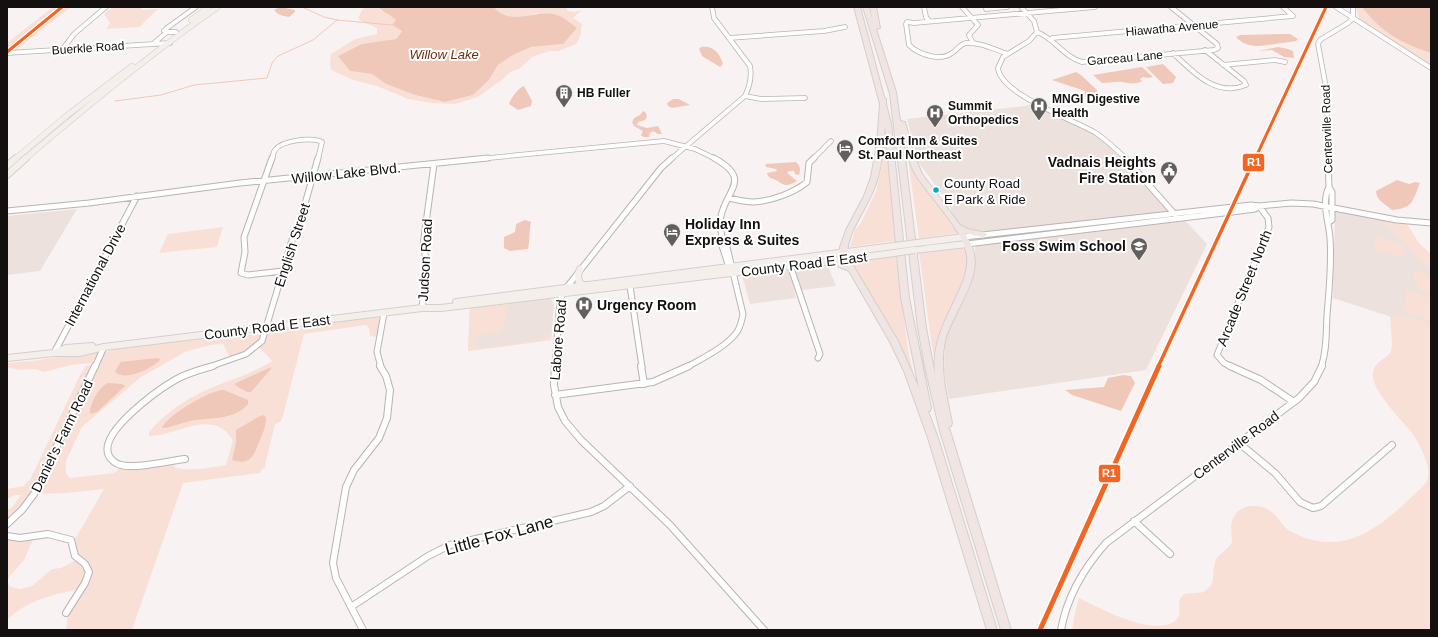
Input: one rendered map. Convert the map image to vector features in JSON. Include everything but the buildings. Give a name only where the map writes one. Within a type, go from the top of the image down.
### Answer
[{"type":"highway","points":[[857,7],[888,124],[905,298],[933,438]]},
{"type":"highway","points":[[866,7],[910,152],[950,210],[954,223],[966,241],[972,258],[970,272],[945,330],[939,353],[940,378],[955,465]]},
{"type":"highway","points":[[873,7],[879,35],[877,42]]},
{"type":"highway","points":[[893,92],[922,328],[936,394],[955,465],[1006,630]]},
{"type":"highway","points":[[882,99],[882,135],[875,175],[866,202],[847,235],[843,255],[894,341],[908,371],[933,438],[992,630]]},
{"type":"highway","points":[[954,223],[966,231],[983,235]]},
{"type":"highway","points":[[821,262],[836,263],[850,269]]},
{"type":"main road","points":[[7,166],[66,117],[209,7]]},
{"type":"main road","points":[[7,175],[76,116],[218,7]]},
{"type":"main road","points":[[41,146],[41,143],[67,122],[68,120],[66,117]]},
{"type":"main road","name":"County Road E East","points":[[563,291],[590,285],[966,241]]},
{"type":"main road","name":"County Road E East","points":[[789,262],[821,262],[843,255]]},
{"type":"main road","points":[[580,269],[578,275],[579,282],[590,285]]},
{"type":"main road","name":"County Road E East","points":[[7,358],[54,353],[63,354],[94,350],[104,347],[430,307],[441,308],[563,291],[630,286],[731,269]]},
{"type":"street","points":[[62,50],[74,34],[106,7]]},
{"type":"street","points":[[167,32],[164,31],[196,7]]},
{"type":"street","points":[[712,7],[714,18],[750,66],[752,74],[751,83],[745,96],[764,100],[805,98]]},
{"type":"street","points":[[924,7],[926,17],[929,21]]},
{"type":"street","points":[[962,7],[978,25],[969,35],[973,43]]},
{"type":"street","points":[[986,8],[1007,7]]},
{"type":"street","points":[[1022,7],[1035,21],[1037,32],[1029,42],[1003,57],[998,65],[1000,75],[1007,86],[1022,96],[1099,134],[1112,144],[1178,218]]},
{"type":"street","points":[[1008,54],[973,43],[960,45],[948,56],[937,57],[913,50],[908,44],[907,22],[1095,7]]},
{"type":"street","points":[[1171,7],[1194,26]]},
{"type":"street","name":"Hiawatha Avenue","points":[[1052,38],[1293,16],[1283,7]]},
{"type":"street","points":[[1336,7],[1431,68]]},
{"type":"street","points":[[1353,7],[1353,18]]},
{"type":"street","points":[[986,8],[993,16]]},
{"type":"street","name":"Centerville Road","points":[[1329,222],[1332,220],[1332,192],[1329,187],[1327,93],[1318,44],[1320,40],[1348,23],[1353,18]]},
{"type":"street","name":"Garceau Lane","points":[[1037,32],[1052,38],[1071,58],[1082,62],[1217,49],[1217,44],[1194,26]]},
{"type":"street","points":[[729,38],[824,31],[845,27]]},
{"type":"street","points":[[154,43],[167,32],[176,32]]},
{"type":"street","name":"Buerkle Road","points":[[7,53],[163,42],[170,43]]},
{"type":"street","points":[[1173,53],[1202,79],[1213,86],[1225,89],[1246,85],[1246,82],[1205,50]]},
{"type":"street","points":[[1223,65],[1275,60],[1285,62]]},
{"type":"street","name":"Labore Road","points":[[745,96],[684,147],[662,168],[563,291],[554,374],[555,395],[561,415],[570,428],[676,531],[764,630]]},
{"type":"street","name":"English Street","points":[[185,460],[138,466],[126,466],[111,460],[108,454],[108,446],[111,437],[118,427],[155,394],[172,382],[190,373],[232,360],[251,350],[262,340],[291,243],[299,225],[322,145],[320,141],[312,140],[280,145],[275,150],[264,181]]},
{"type":"street","name":"Willow Lake Blvd.","points":[[7,211],[264,181],[659,141],[670,142],[717,159],[729,168],[734,176],[735,184],[719,218],[723,241],[721,243],[731,269],[744,314],[740,326],[734,336],[666,379],[644,384],[555,395]]},
{"type":"street","points":[[729,198],[757,202],[799,188],[807,182],[809,163],[831,141]]},
{"type":"street","name":"Judson Road","points":[[422,308],[426,270],[426,259],[423,245],[434,164]]},
{"type":"street","points":[[264,181],[244,237],[245,252],[241,272],[245,275],[283,271]]},
{"type":"street","name":"Centerville Road","points":[[1061,630],[1068,600],[1084,569],[1109,541],[1294,402],[1306,392],[1314,382],[1321,370],[1324,358],[1330,271],[1329,222],[1326,216],[1326,191],[1329,187]]},
{"type":"street","name":"International Drive","points":[[54,353],[137,196]]},
{"type":"street","points":[[1305,204],[1320,201],[1327,197]]},
{"type":"street","points":[[1305,204],[1320,209],[1326,216]]},
{"type":"street","points":[[1259,206],[1305,204],[1326,206],[1397,220],[1431,223]]},
{"type":"street","name":"County Road E East","points":[[966,241],[983,235],[1174,213],[1251,205],[1259,206]]},
{"type":"street","name":"County Road E East","points":[[966,241],[1255,209],[1259,206]]},
{"type":"street","name":"Arcade Street North","points":[[1259,206],[1267,215],[1269,227],[1217,355],[1224,363],[1261,380],[1294,402]]},
{"type":"street","points":[[789,262],[820,354],[818,358]]},
{"type":"street","points":[[630,286],[644,384]]},
{"type":"street","points":[[361,629],[336,578],[333,563],[346,486],[354,470],[379,438],[387,418],[390,390],[386,376],[379,364],[377,352],[384,313]]},
{"type":"street","name":"Daniel's Farm Road","points":[[66,613],[85,583],[89,572],[85,564],[75,555],[71,540],[48,534],[20,538],[8,536],[8,530],[10,522],[33,496],[104,347]]},
{"type":"street","points":[[1239,443],[1276,474],[1299,501],[1306,506],[1314,508],[1322,505],[1392,445]]},
{"type":"street","name":"Little Fox Lane","points":[[351,607],[428,556],[450,545],[591,512],[604,506],[630,486]]},
{"type":"street","points":[[1134,521],[1170,554]]},
{"type":"shaded area","points":[[53,7],[71,7],[15,51],[7,50],[7,43]]},
{"type":"shaded area","points":[[113,7],[142,7],[141,10],[158,9],[139,27],[106,29],[110,23],[104,14]]},
{"type":"shaded area","points":[[365,7],[381,7],[379,9],[397,20],[392,25],[402,31],[396,39],[339,55],[350,71],[373,74],[386,84],[415,95],[445,102],[473,95],[489,80],[498,65],[513,55],[531,47],[563,44],[537,13],[514,17],[503,14],[494,7],[566,7],[568,11],[574,12],[582,10],[573,18],[582,24],[580,37],[576,44],[559,51],[550,51],[534,56],[519,69],[510,72],[503,79],[478,97],[455,104],[431,103],[408,99],[377,86],[353,80],[331,70],[331,54],[355,39],[377,34],[377,28],[361,21],[358,18]]},
{"type":"shaded area","points":[[1356,7],[1431,7],[1431,66],[1359,19]]},
{"type":"shaded area","points":[[1031,104],[1094,134],[1102,140],[1172,215],[979,233],[963,228],[952,215],[950,205],[918,162],[907,119],[1025,106]]},
{"type":"shaded area","points":[[884,132],[886,132],[895,241],[850,247],[855,230],[861,223],[876,191],[883,160]]},
{"type":"shaded area","points":[[907,152],[932,198],[958,233],[919,239]]},
{"type":"shaded area","points":[[77,209],[40,271],[7,275],[7,216]]},
{"type":"shaded area","points":[[1336,211],[1388,221],[1431,257],[1431,330],[1333,298]]},
{"type":"shaded area","points":[[1184,219],[1207,244],[1146,370],[949,399],[944,371],[945,342],[955,313],[967,295],[972,282],[975,262],[975,248],[978,244]]},
{"type":"shaded area","points":[[1385,220],[1407,224],[1419,243],[1431,254],[1431,270],[1393,233]]},
{"type":"shaded area","points":[[223,227],[217,247],[159,253],[168,234]]},
{"type":"shaded area","points":[[1374,236],[1403,244],[1405,258],[1375,250]]},
{"type":"shaded area","points":[[966,247],[968,266],[952,308],[936,365],[932,347],[919,252]]},
{"type":"shaded area","points":[[896,255],[908,349],[914,377],[885,319],[851,263],[851,261]]},
{"type":"shaded area","points":[[828,266],[836,286],[794,291],[796,298],[750,304],[742,276]]},
{"type":"shaded area","points":[[1415,270],[1431,276],[1431,297],[1415,282]]},
{"type":"shaded area","points":[[1407,289],[1431,299],[1431,321],[1407,312],[1404,309]]},
{"type":"shaded area","points":[[548,298],[552,300],[554,304],[551,340],[468,351],[470,307]]},
{"type":"shaded area","points":[[506,303],[508,305],[505,312],[506,321],[502,330],[496,333],[476,336],[476,346],[498,346],[538,340],[550,332],[552,334],[551,340],[468,351],[470,307]]},
{"type":"shaded area","points":[[1395,314],[1431,323],[1431,630],[1072,630],[1079,598],[1127,620],[1141,624],[1154,626],[1165,625],[1175,621],[1179,615],[1179,602],[1182,596],[1205,591],[1211,585],[1216,560],[1232,542],[1232,521],[1235,515],[1244,508],[1256,506],[1268,509],[1286,528],[1297,534],[1308,539],[1336,542],[1362,535],[1385,520],[1406,503],[1428,479],[1427,464],[1425,457],[1412,433],[1387,404],[1376,387],[1373,379],[1373,372],[1376,365],[1391,352],[1392,344],[1390,317]]},
{"type":"shaded area","points":[[375,317],[380,319],[377,337],[370,336],[369,328],[366,325],[304,334],[283,416],[281,421],[275,424],[265,466],[266,468],[262,469],[260,473],[183,483],[132,630],[66,630],[68,613],[90,576],[78,555],[74,541],[104,489],[67,493],[36,494],[105,352],[116,349],[210,337],[258,334],[261,336],[252,347],[230,358],[223,344],[211,345],[187,351],[141,377],[82,427],[66,461],[66,473],[70,478],[114,473],[120,468],[172,464],[176,468],[194,469],[226,465],[233,440],[225,430],[215,425],[205,424],[194,426],[160,435],[149,436],[149,432],[174,408],[189,399],[204,391],[238,378],[272,361],[259,347],[272,330]]},
{"type":"shaded area","points":[[96,352],[98,355],[91,363],[71,365],[44,372],[35,369],[18,370],[7,367],[7,363],[42,360]]},
{"type":"shaded area","points":[[86,366],[92,366],[32,495],[7,522],[7,510],[12,507],[21,495],[15,495],[7,499],[7,489],[23,486],[30,480],[80,375]]},
{"type":"shaded area","points":[[34,537],[24,560],[9,577],[7,582],[7,538]]},
{"type":"shaded area","points":[[76,560],[80,562],[87,572],[79,589],[41,599],[23,608],[7,620],[7,582],[11,587],[21,589],[32,586],[52,569],[61,568]]},
{"type":"water","points":[[280,7],[295,10],[295,12],[289,17],[281,15],[274,10]]},
{"type":"water","name":"Willow Lake","points":[[494,7],[500,13],[514,17],[553,14],[560,16],[577,28],[563,44],[531,47],[513,55],[498,65],[489,80],[473,95],[445,102],[415,95],[386,84],[372,74],[350,71],[338,56],[362,44],[396,39],[402,31],[392,25],[396,20],[379,8]]},
{"type":"water","points":[[1362,7],[1431,7],[1431,53],[1392,36],[1369,16]]},
{"type":"water","points":[[1290,34],[1298,39],[1296,41],[1262,46],[1248,45],[1236,37],[1240,35]]},
{"type":"water","points":[[701,47],[709,47],[718,53],[723,64],[720,67],[702,56],[699,49]]},
{"type":"water","points":[[1278,47],[1293,51],[1294,58],[1284,57],[1272,50],[1258,51]]},
{"type":"water","points":[[1163,64],[1176,77],[1173,83],[1163,84],[1146,67]]},
{"type":"water","points":[[1142,67],[1153,77],[1143,77],[1140,79],[1142,81],[1137,83],[1102,83],[1093,75]]},
{"type":"water","points":[[1076,72],[1097,90],[1096,97],[1083,97],[1085,91],[1052,80]]},
{"type":"water","points":[[524,86],[532,101],[531,106],[518,110],[509,104],[519,89]]},
{"type":"water","points":[[673,99],[679,99],[690,105],[672,108],[668,106],[667,103]]},
{"type":"water","points":[[643,111],[646,113],[647,117],[645,120],[638,122],[637,125],[647,128],[658,126],[662,134],[658,134],[653,131],[650,133],[649,137],[643,137],[641,135],[643,131],[634,126],[632,122],[634,118],[640,115]]},
{"type":"water","points":[[796,162],[800,168],[799,175],[795,174],[794,171],[789,171],[787,173],[797,181],[792,184],[781,184],[768,176],[767,173],[777,171],[776,169],[766,167],[765,164]]},
{"type":"water","points":[[1397,180],[1409,184],[1415,182],[1420,183],[1411,203],[1408,206],[1392,210],[1379,199],[1376,191]]},
{"type":"water","points":[[525,220],[531,222],[528,249],[510,251],[504,248],[504,237],[515,232],[516,224]]},
{"type":"water","points":[[156,358],[161,359],[146,370],[139,373],[132,375],[120,375],[115,372],[121,362]]},
{"type":"water","points":[[271,367],[271,369],[251,392],[247,392],[235,385],[236,383]]},
{"type":"water","points":[[1123,375],[1131,376],[1135,383],[1121,411],[1072,395],[1065,390],[1104,387],[1108,378]]},
{"type":"water","points":[[108,383],[122,384],[125,386],[97,412],[90,414],[95,396],[101,388]]},
{"type":"water","points":[[224,390],[248,400],[248,404],[236,413],[229,416],[190,421],[162,428],[165,423],[180,410],[200,398]]},
{"type":"water","points":[[263,415],[266,417],[265,427],[251,458],[244,462],[232,460],[236,442],[236,430]]},
{"type":"waterway","points":[[302,7],[324,17],[337,20]]},
{"type":"waterway","points":[[115,101],[161,95],[194,85],[267,78],[272,63],[278,56],[313,40],[337,20]]},
{"type":"waterway","points":[[337,20],[392,25]]},
{"type":"transit line","name":"R1","points":[[7,52],[62,7]]},
{"type":"transit line","name":"R1","points":[[1040,630],[1122,445],[1326,7]]},
{"type":"place","name":"HB Fuller","points":[[564,108]]},
{"type":"place","name":"MNGI Digestive Health","points":[[1039,121]]},
{"type":"place","name":"Summit Orthopedics","points":[[935,128]]},
{"type":"place","name":"Comfort Inn & Suites St. Paul Northeast","points":[[845,163]]},
{"type":"place","name":"Vadnais Heights Fire Station","points":[[1169,185]]},
{"type":"place","name":"County Road E Park & Ride","points":[[936,190]]},
{"type":"place","name":"Holiday Inn Express & Suites","points":[[672,247]]},
{"type":"place","name":"Foss Swim School","points":[[1139,261]]},
{"type":"place","name":"Urgency Room","points":[[584,320]]}]
